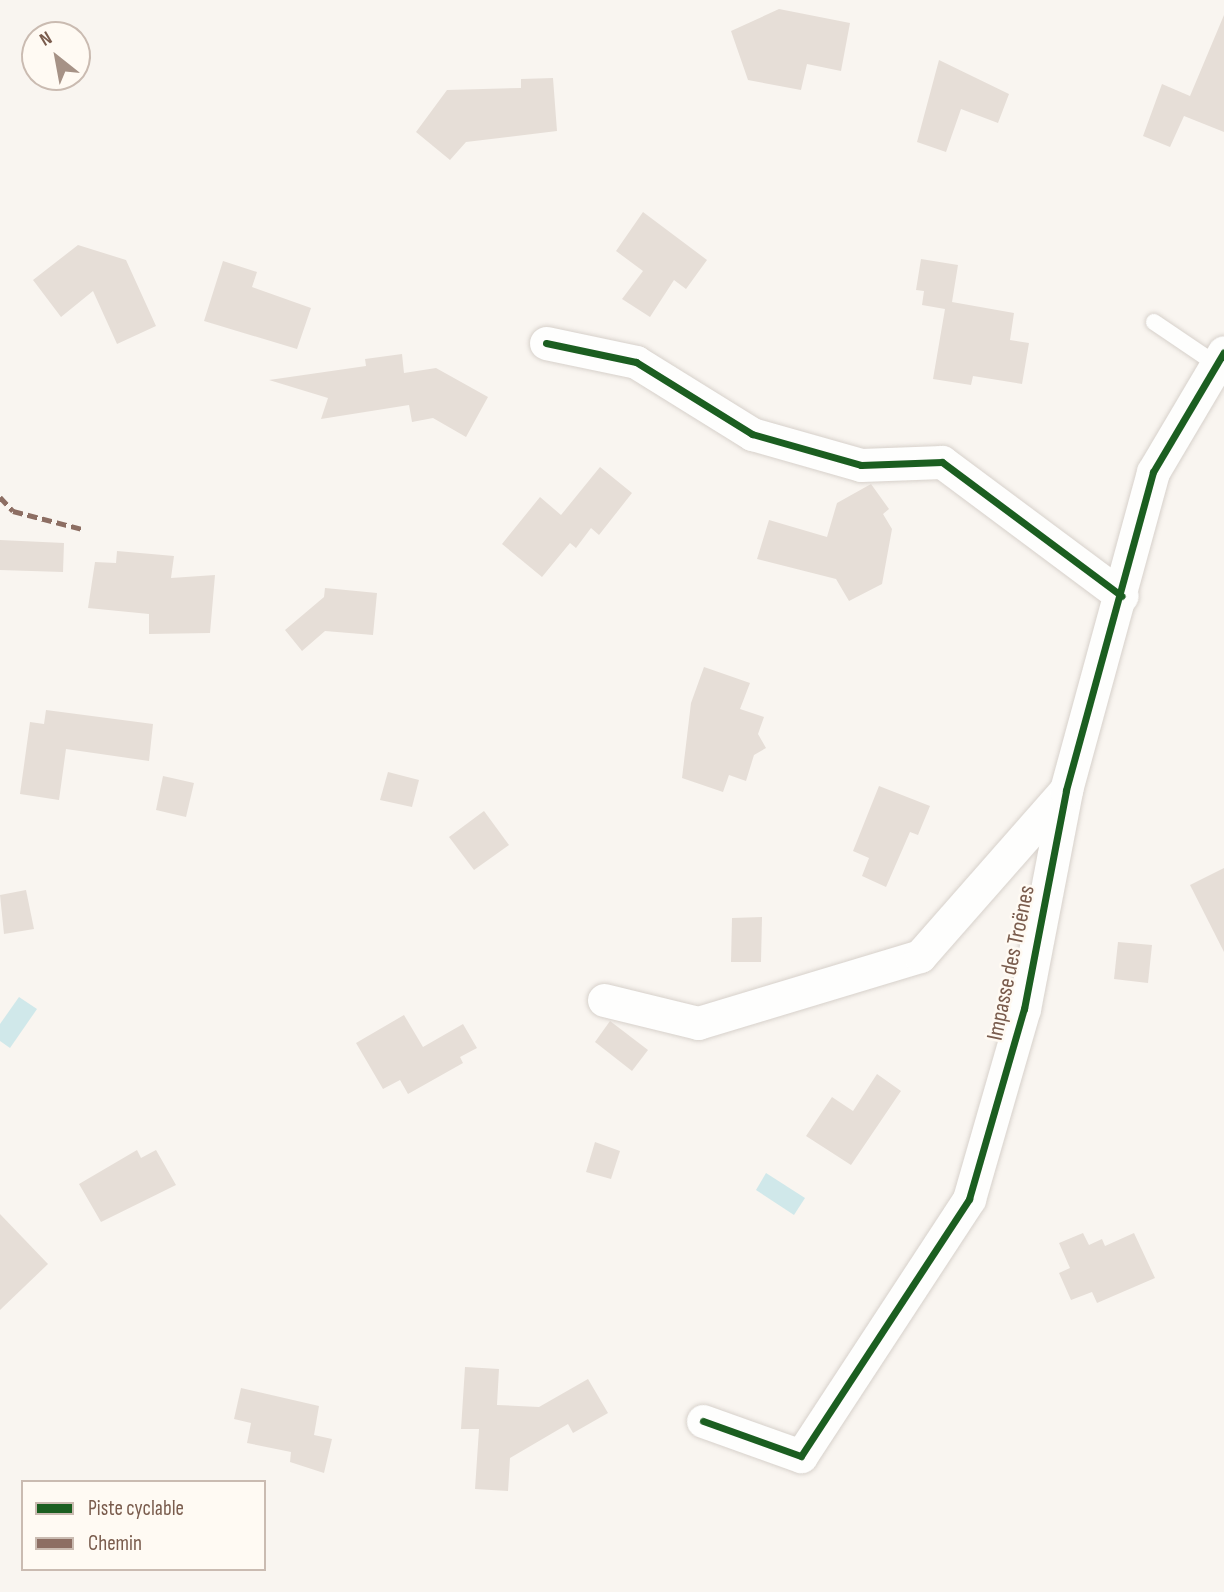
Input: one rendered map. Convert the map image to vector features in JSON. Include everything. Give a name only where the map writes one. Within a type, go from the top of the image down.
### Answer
[{"type":"street","points":[[546,343],[636,362],[752,434],[861,464],[942,462],[1122,596]]},
{"type":"street","name":"Impasse des Troënes","points":[[703,1421],[801,1455],[969,1199],[1024,1009],[1066,790],[1122,596],[1153,472],[1220,358]]},
{"type":"street","name":"Impasse des Troënes","points":[[604,1000],[698,1023],[920,956],[1066,790]]},
{"type":"lane","points":[[1154,321],[1220,358]]},
{"type":"water","points":[[19,997],[37,1009],[10,1048],[0,1041],[0,1024]]},
{"type":"water","points":[[766,1173],[805,1198],[794,1215],[756,1190]]},
{"type":"building","points":[[779,9],[850,23],[841,71],[807,64],[801,90],[748,80],[731,31]]},
{"type":"building","points":[[1224,15],[1224,132],[1184,116],[1170,147],[1143,136],[1162,84],[1190,96]]},
{"type":"building","points":[[939,60],[1009,94],[998,123],[961,109],[946,152],[917,142]]},
{"type":"building","points":[[553,78],[557,131],[466,142],[450,160],[416,132],[447,90],[521,88],[521,79]]},
{"type":"building","points":[[643,212],[707,260],[686,289],[674,280],[650,317],[622,299],[643,271],[616,251]]},
{"type":"building","points":[[78,245],[126,260],[156,326],[117,344],[93,291],[61,317],[33,280]]},
{"type":"building","points":[[921,259],[958,265],[952,302],[1014,313],[1010,340],[1029,343],[1022,384],[973,376],[971,385],[933,379],[945,309],[922,305],[924,291],[916,290]]},
{"type":"building","points":[[223,261],[257,272],[252,287],[311,308],[297,349],[204,321]]},
{"type":"building","points":[[402,354],[404,373],[436,368],[488,397],[466,437],[433,418],[412,422],[409,405],[321,419],[328,398],[269,380],[366,366],[365,359]]},
{"type":"building","points":[[600,467],[632,493],[599,535],[591,528],[576,548],[570,543],[542,577],[502,544],[540,497],[561,515]]},
{"type":"building","points":[[871,484],[889,509],[883,514],[892,529],[882,584],[849,601],[836,579],[757,559],[769,520],[827,537],[837,503]]},
{"type":"building","points":[[0,540],[64,543],[63,572],[0,570]]},
{"type":"building","points":[[117,551],[174,556],[171,578],[215,575],[210,633],[149,634],[149,614],[88,608],[95,562],[116,563]]},
{"type":"building","points":[[325,588],[377,593],[373,635],[325,631],[302,651],[285,630],[324,597]]},
{"type":"building","points":[[704,667],[750,683],[740,709],[764,717],[758,734],[766,748],[754,755],[746,781],[729,775],[723,792],[682,778],[691,703]]},
{"type":"building","points":[[46,710],[153,724],[149,761],[66,749],[59,800],[20,794],[30,722],[44,724]]},
{"type":"building","points":[[388,772],[419,780],[412,807],[380,800]]},
{"type":"building","points":[[163,776],[194,783],[186,817],[156,810]]},
{"type":"building","points":[[879,786],[930,806],[918,835],[910,832],[886,887],[862,876],[869,858],[853,851]]},
{"type":"building","points":[[484,811],[509,845],[474,870],[449,837]]},
{"type":"building","points":[[1224,868],[1224,952],[1190,885]]},
{"type":"building","points":[[26,890],[34,929],[4,934],[0,895]]},
{"type":"building","points":[[762,917],[761,962],[731,962],[732,918]]},
{"type":"building","points":[[1118,942],[1152,945],[1148,983],[1114,979]]},
{"type":"building","points":[[404,1015],[423,1047],[463,1024],[477,1048],[460,1057],[463,1063],[408,1094],[400,1080],[383,1089],[356,1043]]},
{"type":"building","points":[[610,1021],[648,1050],[632,1071],[595,1042]]},
{"type":"building","points":[[877,1074],[901,1091],[851,1165],[806,1136],[832,1097],[853,1111]]},
{"type":"building","points":[[595,1142],[620,1151],[611,1179],[586,1172]]},
{"type":"building","points":[[137,1150],[141,1158],[156,1150],[176,1185],[101,1222],[79,1184]]},
{"type":"building","points":[[0,1214],[48,1264],[0,1310]]},
{"type":"building","points":[[1083,1233],[1089,1245],[1102,1239],[1105,1246],[1134,1233],[1155,1278],[1097,1303],[1092,1292],[1071,1300],[1059,1273],[1070,1268],[1059,1243]]},
{"type":"building","points":[[465,1367],[499,1369],[497,1405],[539,1407],[588,1379],[608,1413],[573,1433],[568,1424],[510,1458],[508,1491],[475,1489],[479,1429],[461,1429]]},
{"type":"building","points":[[241,1388],[319,1406],[314,1435],[332,1439],[324,1473],[290,1462],[291,1452],[247,1443],[251,1423],[234,1419]]},
{"type":"marked path","points":[[0,497],[13,511],[82,529]]},
{"type":"cycle path","points":[[546,343],[636,362],[752,434],[861,465],[942,462],[1122,596]]},
{"type":"cycle path","points":[[703,1421],[801,1456],[969,1199],[1024,1009],[1066,790],[1153,472],[1224,352]]}]
